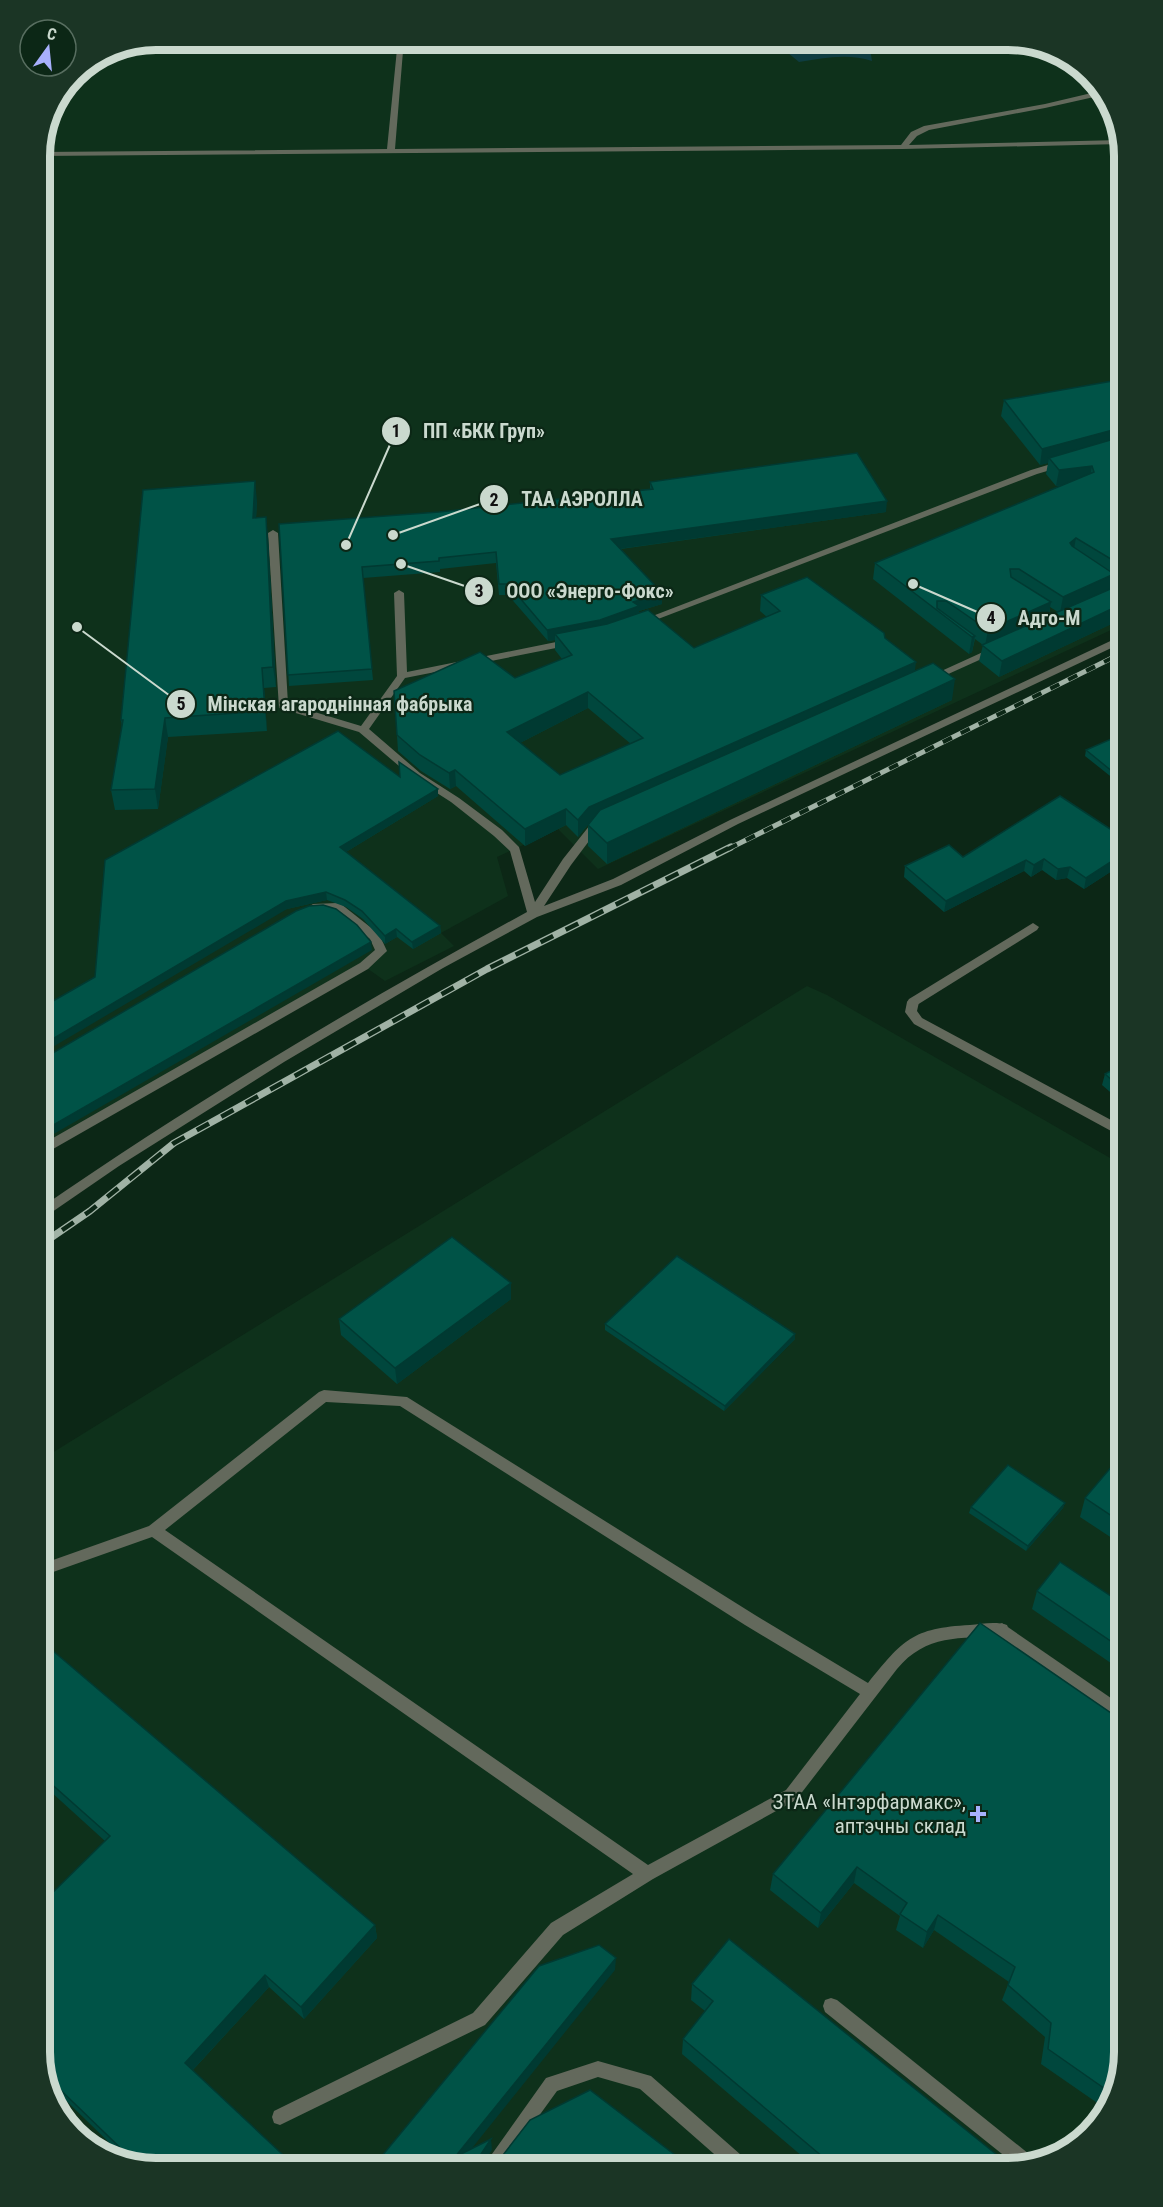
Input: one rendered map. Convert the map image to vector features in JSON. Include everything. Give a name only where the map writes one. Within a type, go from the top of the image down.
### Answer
[{"type":"street","points":[[391,149],[400,50]]},
{"type":"street","points":[[903,147],[914,134],[927,128],[1094,95]]},
{"type":"street","points":[[50,154],[391,149],[903,147],[1113,142]]},
{"type":"street","points":[[633,625],[705,600],[1034,472],[1068,462]]},
{"type":"street","points":[[273,533],[284,706],[363,730],[416,775],[455,800],[498,833],[515,850],[533,914]]},
{"type":"street","points":[[363,730],[402,676],[399,593]]},
{"type":"street","points":[[402,676],[580,640]]},
{"type":"street","points":[[50,1208],[115,1163],[280,1059],[439,965],[533,914],[617,882],[734,822],[1114,643]]},
{"type":"street","points":[[920,679],[981,651],[1007,644]]},
{"type":"street","points":[[533,914],[594,826],[605,822]]},
{"type":"street","points":[[50,1146],[364,966],[381,951],[375,937],[337,907],[325,906],[300,911]]},
{"type":"street","points":[[1033,927],[913,1002],[911,1012],[918,1021],[1114,1128]]},
{"type":"street","points":[[50,1567],[154,1530],[324,1396],[402,1401],[750,1620],[870,1692]]},
{"type":"street","points":[[154,1530],[647,1874]]},
{"type":"street","points":[[280,2117],[479,2019],[557,1929],[647,1874],[791,1795],[870,1692],[908,1647],[926,1638],[957,1632],[1002,1630],[1114,1709]]},
{"type":"street","points":[[831,2006],[1019,2157]]},
{"type":"street","points":[[498,2157],[552,2084],[598,2069],[645,2082],[731,2158]]},
{"type":"shaded area","points":[[149,50],[1014,50],[1041,55],[1072,71],[1092,91],[1099,103],[1110,128],[1113,142],[1114,629],[598,869],[558,829],[497,857],[508,896],[441,933],[454,946],[385,981],[364,966],[50,1146],[50,149],[55,122],[71,91],[97,67],[128,53]]},
{"type":"shaded area","points":[[807,986],[827,995],[1114,1160],[1114,2051],[1108,2085],[1096,2110],[1072,2136],[1060,2143],[1035,2154],[1007,2158],[142,2157],[115,2149],[91,2136],[71,2116],[64,2104],[53,2079],[50,2058],[50,1454]]},
{"type":"water","points":[[784,50],[870,50],[872,61],[845,57],[799,62]]},
{"type":"building","points":[[1114,381],[1114,430],[1042,449],[1004,400]]},
{"type":"building","points":[[1114,439],[1114,561],[1076,538],[1070,543],[1114,574],[1063,597],[1019,569],[1010,569],[1011,577],[1051,602],[988,630],[946,601],[937,601],[937,608],[975,636],[972,637],[875,563],[1094,472],[1092,466],[1059,470],[1049,458]]},
{"type":"building","points":[[857,453],[887,501],[611,539],[662,593],[633,602],[639,606],[600,620],[547,630],[508,584],[499,584],[496,552],[439,558],[439,561],[362,567],[372,669],[288,675],[279,524],[439,512],[653,489],[650,482]]},
{"type":"building","points":[[255,481],[253,518],[266,517],[273,667],[262,668],[265,711],[165,718],[155,789],[111,790],[123,720],[121,720],[143,490]]},
{"type":"building","points":[[807,577],[884,633],[885,638],[916,662],[589,807],[578,820],[566,809],[525,829],[455,770],[449,773],[420,755],[397,735],[394,691],[480,652],[515,678],[572,655],[555,634],[607,624],[648,610],[694,648],[780,611],[761,595]],"holes":[[[588,692],[643,738],[560,775],[507,732]]]},
{"type":"building","points":[[1114,587],[1114,608],[1002,661],[982,645]]},
{"type":"building","points":[[933,663],[955,679],[607,843],[588,825],[600,810]]},
{"type":"building","points":[[338,731],[400,777],[399,762],[438,789],[340,847],[440,926],[412,942],[396,929],[385,936],[362,911],[326,892],[286,901],[50,1040],[50,1003],[95,977],[105,860]]},
{"type":"building","points":[[1114,738],[1114,773],[1086,750]]},
{"type":"building","points":[[1060,796],[1114,831],[1114,848],[1111,850],[1114,852],[1114,860],[1086,878],[1070,867],[1058,869],[1044,859],[1034,865],[1026,860],[946,901],[905,866],[949,845],[963,857]]},
{"type":"building","points":[[323,905],[336,909],[357,925],[371,942],[50,1127],[50,1055],[296,911],[309,906]]},
{"type":"building","points":[[1114,1069],[1114,1082],[1105,1074]]},
{"type":"building","points":[[452,1237],[511,1283],[395,1368],[339,1319]]},
{"type":"building","points":[[677,1256],[795,1334],[725,1406],[605,1324]]},
{"type":"building","points":[[1114,1464],[1114,1517],[1085,1498]]},
{"type":"building","points":[[1008,1465],[1065,1503],[1028,1546],[971,1507]]},
{"type":"building","points":[[1060,1562],[1114,1598],[1114,1643],[1037,1591]]},
{"type":"building","name":"ЗТАА «Інтэрфармакс», аптэчны склад","points":[[980,1623],[1114,1715],[1114,2051],[1106,2090],[1048,2049],[1051,2023],[1008,1985],[1015,1967],[938,1915],[927,1932],[900,1914],[907,1903],[857,1867],[821,1913],[773,1874]]},
{"type":"building","points":[[50,1648],[375,1925],[301,2007],[265,1975],[185,2063],[285,2157],[142,2157],[128,2154],[55,2085],[50,2058],[50,1895],[110,1836],[50,1783]]},
{"type":"building","points":[[729,1939],[1001,2158],[824,2158],[683,2039],[713,2001],[692,1984]]},
{"type":"building","points":[[599,1945],[616,1958],[455,2157],[491,2139],[479,2157],[483,2157],[381,2157],[539,1966]]},
{"type":"building","points":[[590,2090],[678,2158],[501,2157],[530,2120]]},
{"type":"railway","points":[[728,849],[1114,657]]},
{"type":"railway","points":[[50,1238],[90,1211],[174,1143],[487,969],[731,847]]},
{"type":"place","name":"ТАА АЭРОЛЛА","points":[[393,535]]},
{"type":"place","name":"ПП «БКК Груп»","points":[[346,545]]},
{"type":"place","name":"ООО «Энерго-Фокс»","points":[[401,564]]},
{"type":"place","name":"Адго-М","points":[[913,584]]},
{"type":"place","name":"Мінская агароднінная фабрыка","points":[[77,627]]},
{"type":"place","name":"ЗТАА «Інтэрфармакс», аптэчны склад","points":[[978,1814]]}]
